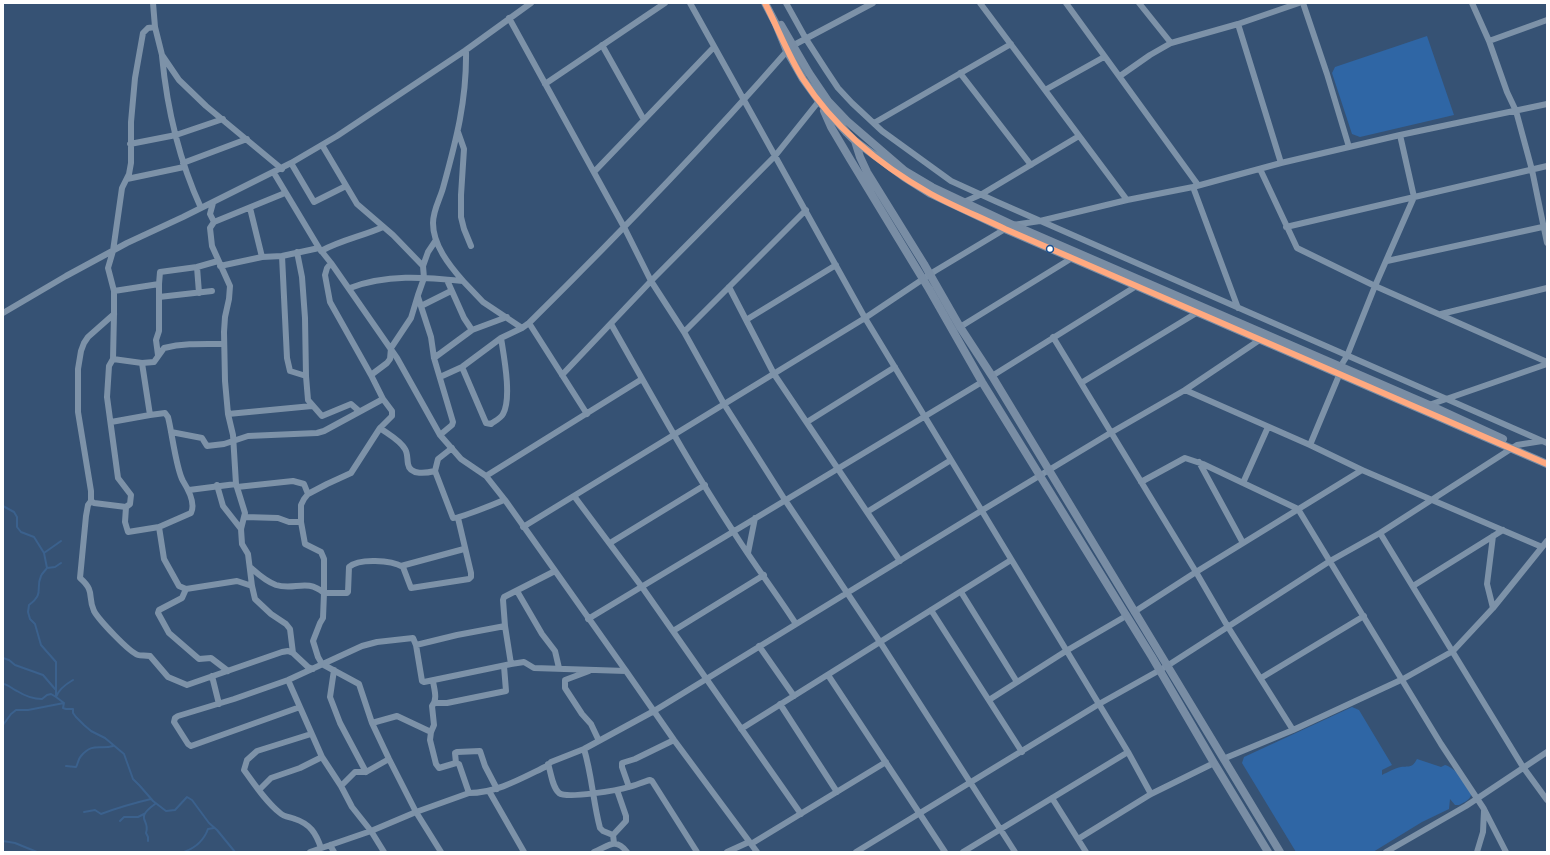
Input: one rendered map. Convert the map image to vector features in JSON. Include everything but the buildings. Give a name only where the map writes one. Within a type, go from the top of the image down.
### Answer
[{"type":"street","points":[[153,3],[154,28],[162,55],[165,83],[176,134],[184,165],[202,208]]},
{"type":"street","points":[[3,313],[66,276],[127,243],[282,169],[337,136],[466,50],[531,3]]},
{"type":"street","points":[[545,84],[665,3]]},
{"type":"street","points":[[690,3],[866,318],[1128,752],[1151,794]]},
{"type":"street","points":[[765,3],[789,48],[828,100],[860,134],[905,171],[932,187],[1013,225],[1514,447],[1547,459]]},
{"type":"street","points":[[769,3],[803,79],[847,134],[904,177],[931,194],[1005,229],[1261,339],[1429,405],[1547,464]]},
{"type":"street","points":[[786,3],[806,39],[838,88],[874,123],[951,181],[1347,356],[1545,441]]},
{"type":"street","points":[[440,377],[462,367],[501,338],[529,323],[593,260],[744,100],[789,48],[873,3]]},
{"type":"street","points":[[980,3],[1126,200]]},
{"type":"street","points":[[1066,3],[1104,57],[1120,76],[1196,186],[1238,308]]},
{"type":"street","points":[[1139,3],[1171,43]]},
{"type":"street","points":[[1120,76],[1150,54],[1171,43],[1238,24],[1299,3]]},
{"type":"street","points":[[1303,3],[1327,74],[1349,147]]},
{"type":"street","points":[[1472,3],[1489,41],[1507,92],[1516,111],[1532,170],[1545,226],[1547,243]]},
{"type":"street","points":[[509,18],[624,227],[651,281],[684,332],[724,404],[785,500],[880,642],[1016,852]]},
{"type":"street","points":[[1489,41],[1547,20]]},
{"type":"street","points":[[1238,24],[1281,163]]},
{"type":"street","points":[[111,422],[160,413],[167,414],[183,480],[190,490],[193,509],[192,513],[159,527],[128,532],[125,522],[126,507],[130,504],[131,495],[118,478],[107,397],[109,366],[113,359],[114,314],[114,291],[108,268],[113,251],[122,188],[131,163],[130,144],[134,93],[143,33],[148,28],[154,28]]},
{"type":"street","points":[[874,123],[1011,44]]},
{"type":"street","points":[[602,45],[644,120]]},
{"type":"street","points":[[594,172],[714,47]]},
{"type":"street","points":[[466,50],[464,104],[443,188],[434,214],[433,224],[436,240],[442,253],[463,281],[483,302],[522,328]]},
{"type":"street","points":[[162,55],[179,80],[222,119],[282,169]]},
{"type":"street","points":[[1044,90],[1104,57]]},
{"type":"street","points":[[960,73],[1031,165]]},
{"type":"street","points":[[562,375],[651,281],[775,156],[820,101]]},
{"type":"street","points":[[820,101],[831,127],[923,280],[982,382],[1223,759],[1280,852]]},
{"type":"street","points":[[523,527],[866,318],[930,275],[1013,225],[1040,221],[1126,200],[1196,186],[1281,163],[1400,135],[1547,104]]},
{"type":"street","points":[[130,144],[176,134],[222,119]]},
{"type":"street","points":[[458,132],[464,149],[461,217],[471,246]]},
{"type":"street","points":[[855,141],[860,134]]},
{"type":"street","points":[[1310,445],[1375,286],[1414,197],[1400,135]]},
{"type":"street","points":[[964,202],[982,194],[1079,136]]},
{"type":"street","points":[[126,179],[184,165],[247,139]]},
{"type":"street","points":[[855,141],[867,172],[960,327],[992,376],[1130,614]]},
{"type":"street","points":[[322,145],[357,204],[423,266]]},
{"type":"street","points":[[291,163],[314,202],[346,186]]},
{"type":"street","points":[[1286,227],[1547,166]]},
{"type":"street","points":[[1260,169],[1297,248],[1375,286],[1441,314],[1547,363]]},
{"type":"street","points":[[274,173],[320,249],[350,288],[391,348],[440,435],[461,459],[486,476],[674,740],[757,852]]},
{"type":"street","points":[[285,193],[214,222],[210,228],[210,233],[212,246],[230,286],[225,317],[224,344],[228,414],[233,441],[237,485],[245,513],[241,529],[242,544],[248,554],[255,599],[290,629],[293,653]]},
{"type":"street","points":[[213,202],[210,214],[214,222]]},
{"type":"street","points":[[250,208],[262,257]]},
{"type":"street","points":[[684,332],[806,210]]},
{"type":"street","points":[[1387,261],[1545,226]]},
{"type":"street","points":[[158,355],[156,340],[158,331],[160,272],[262,257],[282,256],[297,252],[320,249],[364,235],[383,227]]},
{"type":"street","points":[[371,375],[388,363],[391,348],[411,318],[424,278],[423,266],[428,252],[436,240]]},
{"type":"street","points":[[297,252],[302,277],[308,400],[322,416],[351,404],[359,411]]},
{"type":"street","points":[[282,256],[287,358],[290,371],[306,376]]},
{"type":"street","points":[[960,327],[1072,258]]},
{"type":"street","points":[[331,263],[326,268],[325,275],[330,302],[344,325],[383,399],[393,414],[380,428],[351,473],[308,494],[302,502],[301,522],[305,544],[321,552],[324,559],[323,618],[317,628],[313,641],[322,664],[359,684],[372,723],[389,759],[416,812],[441,852]]},
{"type":"street","points":[[746,320],[836,265]]},
{"type":"street","points":[[197,267],[199,293]]},
{"type":"street","points":[[350,288],[382,279],[424,278],[463,281]]},
{"type":"street","points":[[447,280],[464,318],[472,330]]},
{"type":"street","points":[[114,291],[159,284]]},
{"type":"street","points":[[992,376],[1138,285]]},
{"type":"street","points":[[729,287],[774,374],[900,561]]},
{"type":"street","points":[[1441,314],[1547,288]]},
{"type":"street","points":[[159,297],[212,291]]},
{"type":"street","points":[[421,306],[451,291]]},
{"type":"street","points":[[418,295],[431,337],[434,358],[452,422],[452,425],[440,435]]},
{"type":"street","points":[[1081,383],[1198,312]]},
{"type":"street","points":[[114,314],[88,337],[84,343],[78,369],[78,412],[91,491],[91,501],[88,505],[86,516],[83,560],[80,578],[89,587],[94,611],[109,630],[126,646],[138,655],[152,657],[168,677],[187,685],[288,651],[293,653],[308,667],[313,669]]},
{"type":"street","points":[[434,358],[472,330],[507,317]]},
{"type":"street","points":[[529,323],[587,414]]},
{"type":"street","points":[[611,324],[674,435],[733,531],[796,624]]},
{"type":"street","points":[[1053,337],[1112,432],[1228,628],[1293,730]]},
{"type":"street","points":[[462,367],[486,423],[491,424],[500,418],[504,413],[506,397],[506,374],[501,338]]},
{"type":"street","points":[[310,852],[371,831],[416,812],[469,793],[497,789],[551,762],[584,749],[654,712],[982,510],[1185,390],[1261,339]]},
{"type":"street","points":[[113,359],[124,362],[154,362],[164,348],[174,345],[224,344]]},
{"type":"street","points":[[142,363],[150,415]]},
{"type":"street","points":[[1429,405],[1547,363]]},
{"type":"street","points":[[807,422],[895,367]]},
{"type":"street","points":[[486,476],[642,379]]},
{"type":"street","points":[[588,618],[642,587],[924,415],[982,382]]},
{"type":"street","points":[[1185,390],[1310,445],[1362,470],[1542,547]]},
{"type":"street","points":[[171,432],[202,438],[207,446],[224,444],[248,436],[317,433],[324,431],[383,399]]},
{"type":"street","points":[[228,414],[312,406]]},
{"type":"street","points":[[1243,483],[1268,427]]},
{"type":"street","points":[[380,428],[401,443],[406,450],[409,468],[413,472],[425,474],[435,471]]},
{"type":"street","points":[[856,852],[1099,704],[1164,668],[1330,561],[1432,500],[1514,447],[1545,441]]},
{"type":"street","points":[[452,448],[438,459],[435,471],[452,517],[455,519],[504,500]]},
{"type":"street","points":[[1141,482],[1183,458],[1198,462],[1298,509],[1403,679],[1441,744],[1484,809],[1506,852]]},
{"type":"street","points":[[867,512],[951,460]]},
{"type":"street","points":[[1198,462],[1243,543]]},
{"type":"street","points":[[988,700],[1362,470]]},
{"type":"street","points":[[190,490],[217,486],[293,481],[304,484],[308,494]]},
{"type":"street","points":[[610,544],[705,485]]},
{"type":"street","points":[[217,486],[223,506],[241,529]]},
{"type":"street","points":[[574,496],[642,587],[801,814]]},
{"type":"street","points":[[91,501],[100,504],[126,507]]},
{"type":"street","points":[[245,517],[278,518],[289,522],[301,522]]},
{"type":"street","points":[[401,566],[411,588],[469,579],[471,573],[464,549],[458,518]]},
{"type":"street","points":[[748,553],[755,518]]},
{"type":"street","points":[[159,527],[164,559],[179,586],[186,589],[237,581],[252,586]]},
{"type":"street","points":[[1413,586],[1503,530]]},
{"type":"street","points":[[1380,532],[1523,767],[1547,800]]},
{"type":"street","points":[[1493,536],[1487,584],[1493,608]]},
{"type":"street","points":[[1223,759],[1293,730],[1403,679],[1453,651],[1493,608],[1547,541]]},
{"type":"street","points":[[250,567],[266,581],[276,585],[284,587],[312,585],[324,593],[348,592],[348,569],[352,564],[378,561],[401,566],[464,549]]},
{"type":"street","points":[[741,729],[1011,560]]},
{"type":"street","points":[[510,664],[503,598],[555,571]]},
{"type":"street","points":[[673,631],[764,575]]},
{"type":"street","points":[[186,589],[182,598],[159,610],[158,613],[168,633],[200,659],[211,658],[228,671]]},
{"type":"street","points":[[517,591],[542,634],[555,652],[559,668]]},
{"type":"street","points":[[962,592],[1017,682]]},
{"type":"street","points":[[931,610],[1022,752]]},
{"type":"street","points":[[1261,678],[1364,616]]},
{"type":"street","points":[[416,645],[457,635],[505,626]]},
{"type":"street","points":[[300,707],[195,745],[189,745],[175,724],[175,718],[288,680],[350,651],[377,642],[413,638],[416,645],[422,681],[424,682],[524,662],[534,668],[626,671]]},
{"type":"street","points":[[759,646],[794,696]]},
{"type":"street","points":[[434,703],[447,703],[506,690],[504,666]]},
{"type":"street","points":[[1164,668],[1214,763],[1268,852]]},
{"type":"street","points":[[334,670],[330,696],[340,723],[366,772]]},
{"type":"street","points":[[592,670],[565,680],[564,684],[578,708],[591,724],[599,741]]},
{"type":"street","points":[[828,675],[944,852]]},
{"type":"street","points":[[212,676],[219,704]]},
{"type":"street","points":[[288,680],[322,756],[352,807],[371,831],[384,852]]},
{"type":"street","points":[[433,681],[435,698],[432,706],[434,725],[430,740],[437,767],[456,763]]},
{"type":"street","points":[[780,704],[837,792]]},
{"type":"street","points":[[372,723],[397,716],[431,732]]},
{"type":"street","points":[[311,734],[257,751],[250,756],[244,770],[274,808],[282,815],[304,822],[317,836],[321,848]]},
{"type":"street","points":[[629,787],[622,763],[635,759],[674,740]]},
{"type":"street","points":[[584,749],[600,828],[603,831],[613,835]]},
{"type":"street","points":[[469,793],[460,767],[456,763],[455,754],[457,752],[480,751],[485,766],[497,789]]},
{"type":"street","points":[[963,852],[1128,752]]},
{"type":"street","points":[[1386,852],[1477,799],[1547,752]]},
{"type":"street","points":[[259,790],[271,778],[300,768],[322,756]]},
{"type":"street","points":[[341,786],[355,772],[366,772],[389,759]]},
{"type":"street","points":[[727,852],[750,843],[886,762]]},
{"type":"street","points":[[1078,839],[1151,794],[1214,763]]},
{"type":"street","points":[[548,764],[555,787],[564,795],[592,794],[617,790],[650,780],[652,781],[697,852]]},
{"type":"street","points":[[614,843],[613,835],[626,820],[617,790]]},
{"type":"street","points":[[489,791],[524,852]]},
{"type":"street","points":[[1052,798],[1086,852]]},
{"type":"street","points":[[1477,852],[1483,832],[1484,809]]},
{"type":"street","points":[[594,852],[614,843],[619,844],[627,852]]},
{"type":"street","points":[[330,845],[334,852]]},
{"type":"shaded area","points":[[1427,36],[1454,115],[1360,137],[1352,134],[1332,73],[1335,67]]},
{"type":"shaded area","points":[[1352,707],[1359,710],[1392,765],[1382,770],[1382,775],[1396,768],[1410,766],[1414,764],[1417,759],[1441,767],[1445,765],[1449,766],[1462,777],[1471,791],[1471,795],[1466,801],[1459,805],[1455,805],[1450,799],[1449,809],[1422,822],[1373,852],[1296,852],[1242,763],[1244,757]]},
{"type":"waterway","points":[[3,506],[14,512],[17,517],[17,527],[21,532],[34,537],[44,553],[47,568],[41,575],[37,597],[29,605],[28,612],[30,619],[35,624],[41,645],[56,662],[56,697],[64,703],[63,708],[73,709],[73,713],[84,725],[91,731],[105,738],[124,754],[133,779],[153,801],[166,811],[175,810],[187,797],[192,800],[209,823],[217,830],[235,852]]},
{"type":"waterway","points":[[44,553],[61,541]]},
{"type":"waterway","points":[[47,568],[55,567],[61,563]]},
{"type":"waterway","points":[[3,658],[9,660],[15,665],[43,675],[55,689]]},
{"type":"waterway","points":[[3,684],[26,696],[42,699],[51,694],[56,697],[63,687],[73,680]]},
{"type":"waterway","points":[[3,725],[16,710],[28,710],[64,703]]},
{"type":"waterway","points":[[66,766],[76,767],[80,757],[89,749],[113,746]]},
{"type":"waterway","points":[[84,812],[95,810],[101,814],[151,799]]},
{"type":"waterway","points":[[148,841],[144,817],[145,813],[155,804]]},
{"type":"waterway","points":[[120,821],[124,817],[138,817],[144,814]]},
{"type":"waterway","points":[[184,852],[199,843],[208,829],[214,828]]},
{"type":"waterway","points":[[3,841],[15,843],[37,852]]},
{"type":"transit line","points":[[765,3],[798,70],[815,97],[860,144],[894,171],[912,183],[958,208],[1005,229],[1547,464]]}]
